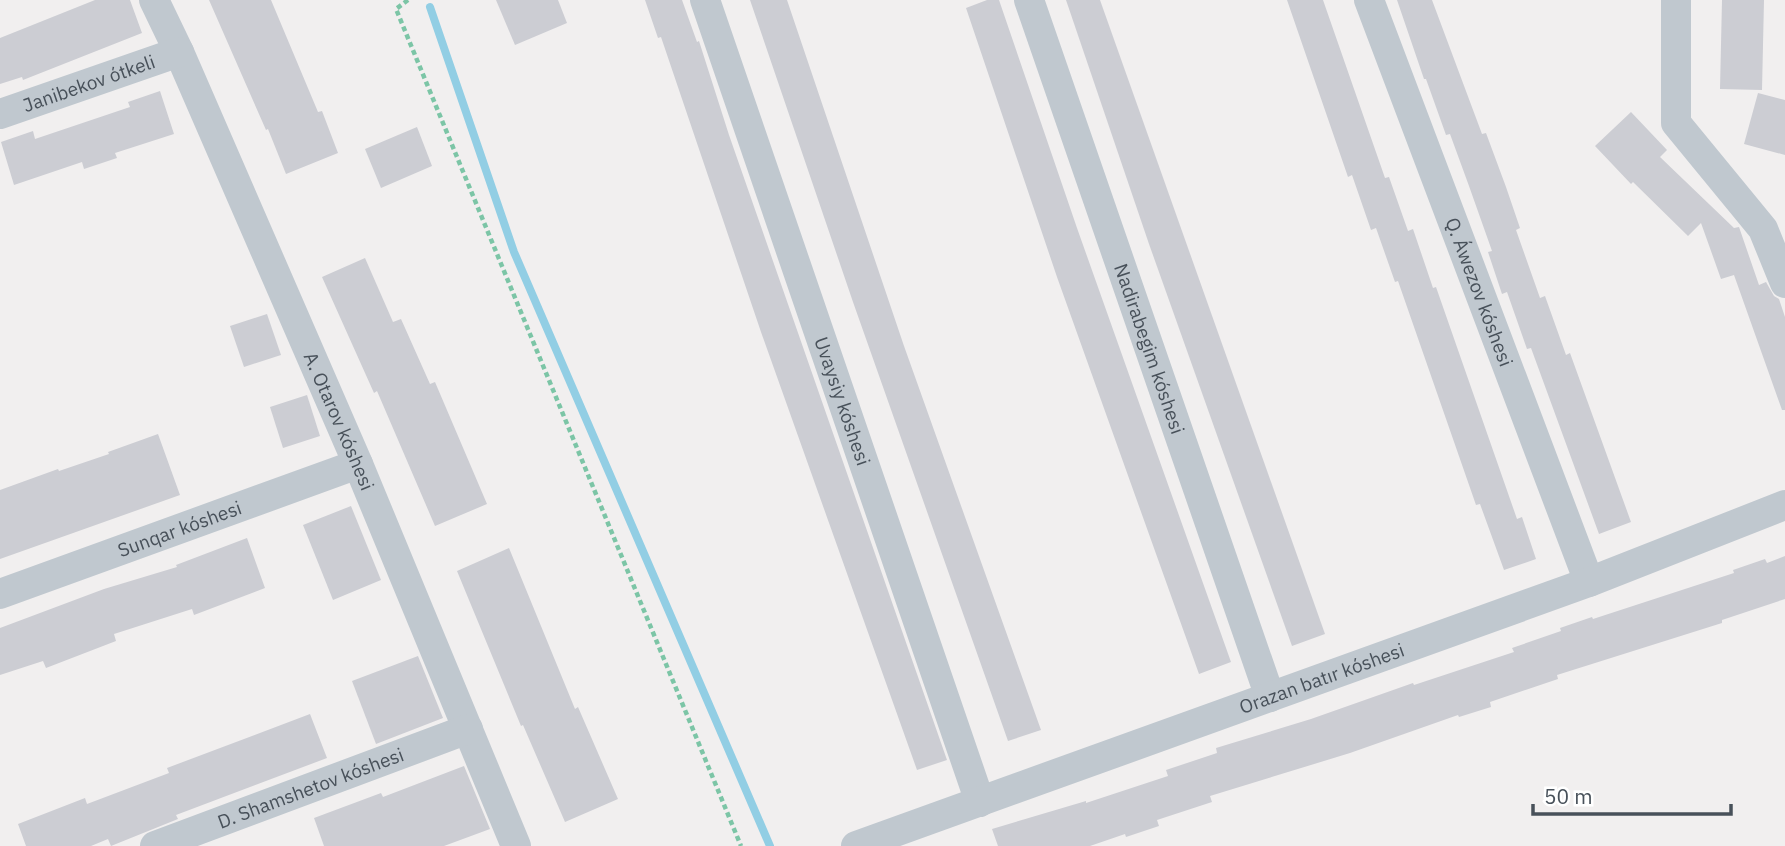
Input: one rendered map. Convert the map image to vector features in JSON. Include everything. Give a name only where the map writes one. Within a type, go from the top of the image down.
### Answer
[{"type":"street","name":"A. Otarov kóshesi","points":[[154,0],[358,464],[516,846]]},
{"type":"street","name":"Uvaysiy kóshesi","points":[[705,0],[980,802]]},
{"type":"street","name":"Nadirabegim kóshesi","points":[[1029,0],[1270,697]]},
{"type":"street","name":"Q. Áwezov kóshesi","points":[[1369,0],[1589,582]]},
{"type":"street","points":[[1676,0],[1676,123],[1763,229],[1785,283]]},
{"type":"street","name":"Janibekov ótkeli","points":[[0,114],[179,52]]},
{"type":"street","name":"Sunqar kóshesi","points":[[0,594],[358,464]]},
{"type":"street","name":"Orazan batır kóshesi","points":[[856,846],[1589,582],[1785,505]]},
{"type":"street","name":"D. Shamshetov kóshesi","points":[[155,846],[468,729]]},
{"type":"path","points":[[408,0],[396,9],[741,846]]},
{"type":"building","points":[[95,0],[130,0],[142,33],[23,80],[22,77],[0,84],[0,38]]},
{"type":"building","points":[[209,0],[271,0],[318,112],[322,111],[338,153],[286,174]]},
{"type":"building","points":[[496,0],[558,0],[567,23],[515,45]]},
{"type":"building","points":[[645,0],[682,0],[697,42],[699,41],[729,135],[947,760],[917,770],[761,332],[661,37],[658,38]]},
{"type":"building","points":[[750,0],[787,0],[904,346],[1041,730],[1008,741]]},
{"type":"building","points":[[987,0],[999,0],[1231,662],[1199,674],[1057,277],[966,8]]},
{"type":"building","points":[[1066,0],[1100,0],[1325,634],[1292,646],[1149,244]]},
{"type":"building","points":[[1287,0],[1323,0],[1385,178],[1389,177],[1408,231],[1413,229],[1433,288],[1436,287],[1517,519],[1522,517],[1536,559],[1504,570],[1480,504],[1476,505],[1398,281],[1395,282],[1376,228],[1371,230],[1352,175],[1348,177]]},
{"type":"building","points":[[1397,0],[1432,0],[1482,134],[1486,133],[1506,187],[1520,228],[1516,230],[1540,298],[1545,296],[1566,355],[1570,353],[1631,522],[1599,534],[1531,348],[1527,349],[1507,292],[1502,294],[1488,252],[1492,251],[1469,186],[1450,134],[1446,135],[1424,79]]},
{"type":"building","points":[[1722,0],[1764,0],[1762,90],[1720,89]]},
{"type":"building","points":[[160,91],[174,134],[115,153],[117,158],[84,169],[82,162],[14,185],[1,142],[33,131],[35,139],[130,107],[128,102]]},
{"type":"building","points":[[1758,93],[1785,100],[1785,155],[1744,144]]},
{"type":"building","points":[[1631,112],[1667,150],[1660,157],[1734,228],[1739,227],[1759,285],[1766,282],[1774,296],[1779,299],[1785,317],[1785,410],[1782,410],[1734,275],[1721,279],[1701,223],[1688,236],[1633,182],[1631,184],[1595,146]]},
{"type":"building","points":[[417,127],[432,166],[381,188],[365,149]]},
{"type":"building","points":[[365,258],[393,322],[401,319],[430,384],[435,382],[487,504],[435,526],[377,391],[374,393],[322,277]]},
{"type":"building","points":[[267,314],[281,355],[244,367],[230,326]]},
{"type":"building","points":[[307,395],[320,436],[283,448],[270,407]]},
{"type":"building","points":[[158,434],[180,495],[0,559],[0,490],[109,454],[108,452]]},
{"type":"building","points":[[351,506],[381,580],[333,600],[303,525]]},
{"type":"building","points":[[247,538],[265,588],[194,615],[192,609],[114,634],[116,641],[46,668],[43,661],[0,675],[0,628],[104,589],[177,567],[176,565]]},
{"type":"building","points":[[509,548],[575,709],[578,707],[618,799],[565,822],[523,725],[521,726],[457,571]]},
{"type":"building","points":[[1785,556],[1785,599],[1722,620],[1722,623],[1557,675],[1558,679],[1490,702],[1491,707],[1459,717],[1458,715],[1350,753],[1210,796],[1212,802],[1157,820],[1159,826],[1126,837],[1125,834],[1090,846],[998,846],[992,829],[1086,803],[1168,776],[1166,770],[1217,753],[1216,748],[1514,652],[1512,648],[1561,631],[1560,628],[1734,573],[1733,570],[1765,559],[1767,563]]},
{"type":"building","points":[[418,656],[443,718],[376,744],[352,681]]},
{"type":"building","points":[[310,714],[327,758],[176,815],[178,819],[111,846],[108,839],[91,846],[26,846],[18,824],[85,798],[87,804],[169,773],[167,768]]},
{"type":"building","points":[[464,766],[490,829],[444,846],[324,846],[314,818],[381,793],[383,797]]},
{"type":"waterway","points":[[430,7],[514,252],[770,846]]}]
